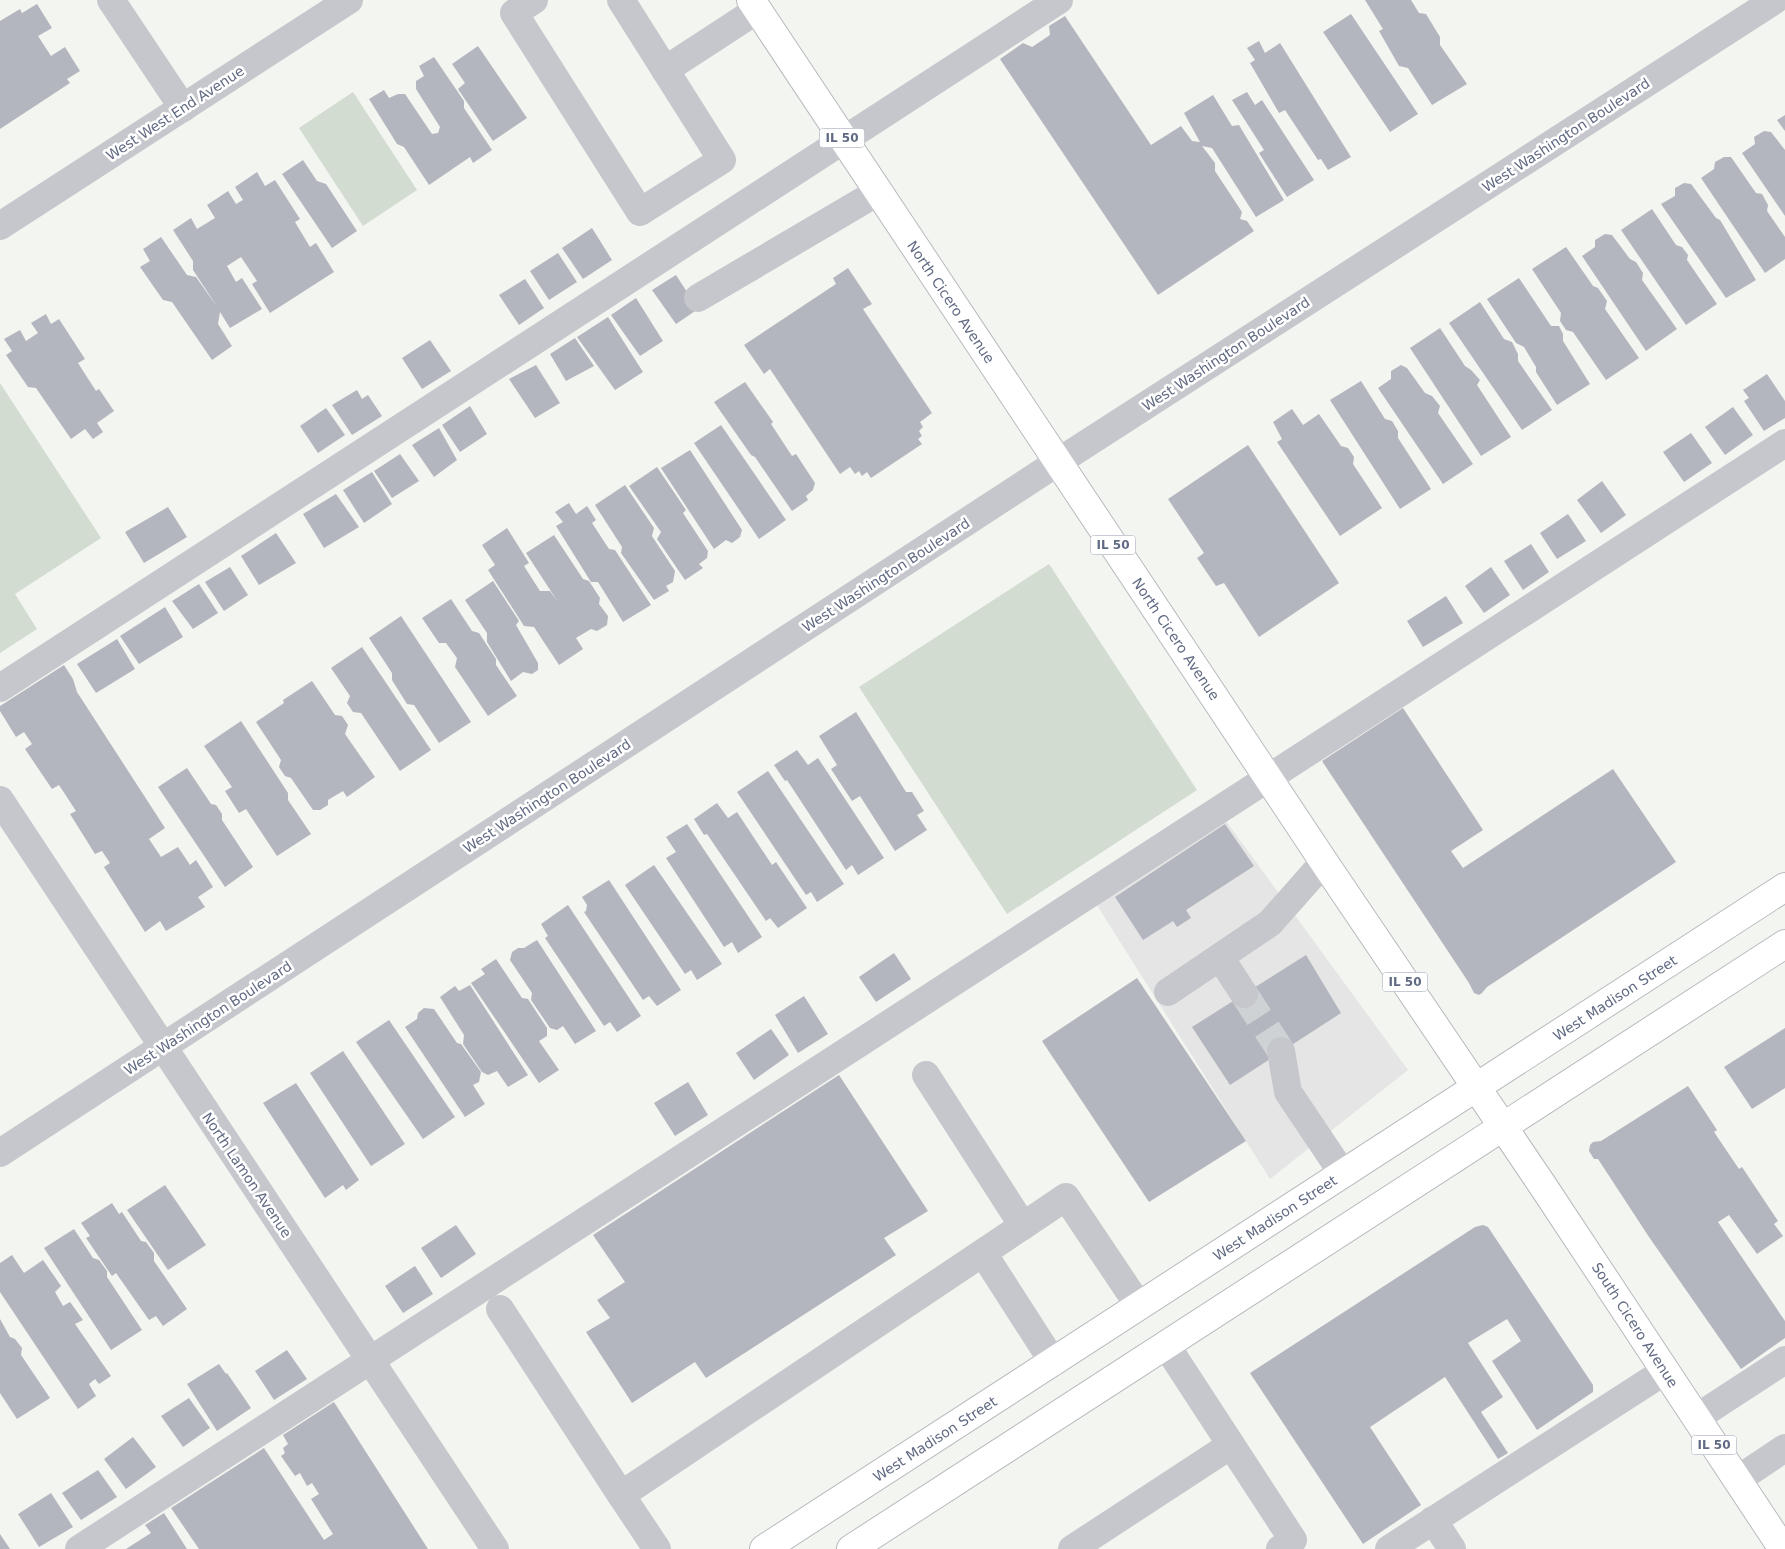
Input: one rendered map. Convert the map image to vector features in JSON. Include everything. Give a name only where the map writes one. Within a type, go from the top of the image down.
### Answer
[{"type":"main road","name":"North Cicero Avenue","points":[[754,5],[1324,862],[1482,1094]]},
{"type":"main road","name":"West Madison Street","points":[[764,1549],[1343,1174],[1482,1094],[1785,888]]},
{"type":"main road","points":[[851,1549],[1785,944]]},
{"type":"main road","name":"South Cicero Avenue","points":[[1482,1094],[1783,1549]]},
{"type":"street","points":[[111,0],[183,108]]},
{"type":"street","name":"West West End Avenue","points":[[0,226],[349,0]]},
{"type":"street","points":[[534,0],[514,13],[640,212],[722,160],[621,0]]},
{"type":"street","points":[[0,688],[1059,0]]},
{"type":"street","name":"West Washington Boulevard","points":[[0,1153],[1058,462],[1774,0]]},
{"type":"street","points":[[665,70],[754,5]]},
{"type":"street","points":[[698,298],[878,192]]},
{"type":"street","points":[[79,1549],[1785,443]]},
{"type":"street","name":"North Lamon Avenue","points":[[0,800],[495,1549]]},
{"type":"street","points":[[1168,992],[1270,923],[1324,862]]},
{"type":"street","points":[[1220,957],[1244,994]]},
{"type":"street","points":[[1281,1051],[1288,1092],[1343,1174]]},
{"type":"street","points":[[926,1075],[1023,1226]]},
{"type":"street","points":[[621,1495],[1066,1197],[1139,1306]]},
{"type":"street","points":[[983,1253],[1053,1362]]},
{"type":"street","points":[[500,1309],[657,1549]]},
{"type":"street","points":[[1166,1345],[1293,1540],[1280,1549]]},
{"type":"street","points":[[1696,1418],[1785,1360]]},
{"type":"street","points":[[1388,1549],[1665,1370]]},
{"type":"street","points":[[1072,1549],[1231,1445]]},
{"type":"street","points":[[1737,1480],[1785,1448]]},
{"type":"street","points":[[1433,1520],[1452,1549]]},
{"type":"shaded area","points":[[353,92],[417,190],[363,226],[299,128]]},
{"type":"shaded area","points":[[0,383],[101,538],[15,594],[37,629],[0,653]]},
{"type":"shaded area","points":[[1049,564],[1197,790],[1007,914],[859,687]]},
{"type":"shaded area","points":[[1223,817],[1408,1070],[1270,1179],[1093,899]]},
{"type":"building","points":[[1365,0],[1411,0],[1419,13],[1426,14],[1440,37],[1440,45],[1467,84],[1432,105],[1408,68],[1399,66],[1379,31],[1383,29]]},
{"type":"building","points":[[37,4],[52,28],[38,36],[51,56],[65,47],[80,71],[67,79],[70,83],[0,129],[0,21],[20,9],[22,13]]},
{"type":"building","points":[[1351,14],[1418,114],[1390,132],[1323,32]]},
{"type":"building","points":[[1065,16],[1151,145],[1181,126],[1192,141],[1200,142],[1184,113],[1213,95],[1232,126],[1239,125],[1284,200],[1256,217],[1212,148],[1202,146],[1215,163],[1215,171],[1242,212],[1240,219],[1247,221],[1254,231],[1158,295],[1000,59],[1023,43],[1032,47],[1050,35],[1049,26]]},
{"type":"building","points":[[1259,41],[1265,53],[1280,43],[1351,157],[1328,170],[1321,159],[1318,160],[1285,110],[1279,113],[1250,63],[1255,60],[1247,48]]},
{"type":"building","points":[[478,46],[527,118],[493,141],[458,89],[465,83],[452,64]]},
{"type":"building","points":[[434,57],[464,101],[464,108],[492,150],[473,163],[470,157],[429,185],[404,147],[397,144],[369,99],[384,90],[389,98],[398,94],[405,94],[432,134],[438,133],[440,127],[416,89],[416,81],[424,76],[419,66]]},
{"type":"building","points":[[1247,92],[1255,105],[1262,100],[1314,180],[1287,197],[1259,153],[1264,150],[1232,100]]},
{"type":"building","points":[[1785,115],[1785,131],[1777,120]]},
{"type":"building","points":[[1764,131],[1771,132],[1785,150],[1785,216],[1742,153],[1755,144],[1754,137]]},
{"type":"building","points":[[1724,157],[1731,157],[1756,193],[1762,194],[1768,205],[1767,211],[1785,237],[1785,259],[1765,273],[1701,178],[1714,169],[1715,162]]},
{"type":"building","points":[[303,160],[317,181],[326,184],[357,231],[332,248],[282,174]]},
{"type":"building","points":[[257,172],[265,186],[275,180],[300,219],[295,222],[310,247],[316,243],[334,272],[270,313],[252,284],[257,281],[241,257],[227,266],[236,282],[242,278],[262,309],[230,328],[220,312],[218,324],[232,346],[212,360],[172,302],[163,300],[140,267],[150,261],[143,249],[161,237],[187,275],[196,277],[218,308],[193,270],[193,261],[173,230],[191,218],[197,229],[215,218],[207,205],[228,191],[236,204],[243,200],[235,187]]},
{"type":"building","points":[[1684,183],[1691,184],[1716,218],[1720,220],[1756,280],[1726,298],[1661,204],[1675,196],[1675,188]]},
{"type":"building","points":[[1652,209],[1676,245],[1682,247],[1688,255],[1687,260],[1717,304],[1686,325],[1621,230]]},
{"type":"building","points":[[592,228],[612,260],[583,279],[562,248]]},
{"type":"building","points":[[1605,234],[1612,235],[1630,259],[1636,262],[1643,273],[1642,280],[1677,329],[1646,351],[1582,256],[1595,247],[1595,240]]},
{"type":"building","points":[[1566,247],[1593,286],[1598,288],[1607,301],[1605,309],[1639,358],[1606,380],[1573,332],[1566,330],[1560,321],[1561,313],[1532,269]]},
{"type":"building","points":[[558,253],[577,282],[549,300],[530,271]]},
{"type":"building","points":[[848,268],[872,304],[863,309],[932,413],[920,422],[923,427],[919,431],[922,436],[918,439],[922,444],[871,478],[867,472],[862,476],[859,471],[855,474],[850,467],[840,474],[770,369],[764,374],[744,345],[836,284],[833,278]]},
{"type":"building","points":[[676,275],[698,309],[676,324],[652,290]]},
{"type":"building","points":[[1519,278],[1551,326],[1559,326],[1563,334],[1563,341],[1590,384],[1557,405],[1536,372],[1536,367],[1524,347],[1516,343],[1487,299]]},
{"type":"building","points":[[525,279],[544,308],[519,325],[499,295]]},
{"type":"building","points":[[636,298],[663,341],[640,356],[611,315]]},
{"type":"building","points":[[1480,302],[1504,339],[1512,342],[1518,354],[1518,361],[1552,410],[1522,430],[1449,323]]},
{"type":"building","points":[[46,314],[51,324],[59,319],[85,359],[78,363],[96,391],[99,389],[114,411],[97,423],[103,432],[93,439],[85,429],[71,439],[36,388],[28,387],[6,355],[12,351],[4,339],[20,330],[26,341],[38,333],[31,323]]},
{"type":"building","points":[[608,317],[643,372],[615,390],[577,337]]},
{"type":"building","points":[[1440,328],[1465,366],[1480,380],[1477,385],[1511,437],[1481,456],[1410,348]]},
{"type":"building","points":[[575,338],[594,366],[566,381],[550,354]]},
{"type":"building","points":[[430,340],[451,371],[422,389],[402,358]]},
{"type":"building","points":[[536,365],[560,403],[535,418],[509,379]]},
{"type":"building","points":[[1401,365],[1407,368],[1425,393],[1432,396],[1440,406],[1438,413],[1473,464],[1443,484],[1378,388],[1391,379],[1391,371]]},
{"type":"building","points":[[1767,374],[1785,401],[1785,418],[1764,431],[1744,401],[1749,398],[1743,390]]},
{"type":"building","points":[[1361,381],[1385,419],[1392,421],[1398,431],[1398,438],[1431,489],[1400,509],[1330,400]]},
{"type":"building","points":[[745,382],[773,422],[771,424],[792,456],[796,454],[815,483],[813,490],[806,496],[808,500],[792,511],[714,402]]},
{"type":"building","points":[[357,390],[362,399],[368,395],[382,416],[352,435],[332,405]]},
{"type":"building","points":[[470,406],[487,434],[460,452],[442,425]]},
{"type":"building","points":[[1733,407],[1753,435],[1725,455],[1705,427]]},
{"type":"building","points":[[326,408],[345,435],[318,453],[300,426]]},
{"type":"building","points":[[1292,409],[1303,425],[1319,414],[1341,446],[1348,448],[1354,457],[1353,464],[1382,508],[1340,536],[1277,442],[1282,439],[1273,422]]},
{"type":"building","points":[[721,425],[786,520],[759,539],[694,443]]},
{"type":"building","points":[[439,428],[457,460],[434,477],[412,445]]},
{"type":"building","points":[[1691,433],[1712,463],[1684,482],[1663,452]]},
{"type":"building","points":[[1248,445],[1339,583],[1259,637],[1224,583],[1216,586],[1197,558],[1204,553],[1168,499]]},
{"type":"building","points":[[690,450],[742,530],[740,537],[732,543],[726,540],[714,549],[661,468]]},
{"type":"building","points":[[400,454],[419,481],[392,498],[374,471]]},
{"type":"building","points":[[657,467],[686,510],[683,513],[708,551],[707,558],[699,564],[703,568],[685,580],[657,539],[661,532],[629,486]]},
{"type":"building","points":[[372,472],[392,504],[364,523],[343,490]]},
{"type":"building","points":[[1602,481],[1626,515],[1601,533],[1577,500]]},
{"type":"building","points":[[625,485],[654,528],[652,536],[675,571],[673,582],[666,586],[669,591],[654,600],[621,553],[622,547],[595,505]]},
{"type":"building","points":[[336,494],[359,527],[324,548],[303,514]]},
{"type":"building","points":[[569,503],[576,514],[587,506],[596,520],[592,523],[609,549],[615,550],[651,605],[623,622],[598,582],[591,582],[556,526],[563,522],[555,512]]},
{"type":"building","points":[[168,507],[187,537],[144,563],[125,532]]},
{"type":"building","points":[[1568,514],[1586,541],[1557,559],[1540,533]]},
{"type":"building","points":[[507,528],[529,563],[524,566],[540,591],[550,591],[558,602],[526,553],[554,535],[583,579],[589,581],[600,598],[599,604],[608,616],[607,625],[597,631],[591,629],[576,638],[583,649],[559,665],[534,627],[524,626],[488,570],[495,565],[482,545]]},
{"type":"building","points":[[276,533],[296,563],[259,585],[241,556]]},
{"type":"building","points":[[1531,544],[1549,572],[1523,590],[1504,561]]},
{"type":"building","points":[[230,567],[248,595],[224,611],[205,582]]},
{"type":"building","points":[[1491,567],[1510,595],[1484,613],[1465,586]]},
{"type":"building","points":[[493,581],[519,621],[516,625],[538,663],[538,670],[532,674],[523,672],[511,681],[487,642],[487,633],[465,600]]},
{"type":"building","points":[[199,584],[218,613],[193,629],[172,601]]},
{"type":"building","points":[[1446,596],[1463,623],[1423,647],[1407,621]]},
{"type":"building","points":[[451,599],[472,631],[479,633],[496,659],[496,665],[517,696],[488,716],[455,667],[457,658],[446,643],[439,643],[422,618]]},
{"type":"building","points":[[165,607],[183,637],[139,664],[120,636]]},
{"type":"building","points":[[401,616],[471,722],[439,743],[414,705],[407,704],[392,680],[392,673],[369,638]]},
{"type":"building","points":[[117,639],[135,669],[96,693],[77,664]]},
{"type":"building","points":[[362,647],[431,750],[400,771],[361,713],[353,712],[347,703],[350,696],[331,668]]},
{"type":"building","points":[[64,665],[73,679],[77,692],[165,828],[149,839],[161,857],[178,847],[190,865],[196,860],[213,887],[198,897],[205,907],[166,931],[160,921],[145,932],[104,867],[110,863],[102,851],[95,854],[70,814],[76,811],[59,785],[52,789],[25,749],[32,744],[24,732],[16,737],[0,711],[0,706]]},
{"type":"building","points":[[312,681],[335,715],[342,716],[348,725],[345,734],[375,777],[347,797],[343,791],[328,800],[328,805],[320,810],[313,810],[291,778],[285,776],[279,767],[281,760],[256,722],[284,703],[283,700]]},
{"type":"building","points":[[1403,708],[1483,830],[1451,851],[1463,868],[1613,769],[1676,862],[1487,987],[1479,995],[1474,993],[1322,761]]},
{"type":"building","points":[[856,712],[906,792],[912,792],[924,811],[917,815],[927,830],[895,851],[860,796],[852,801],[831,769],[837,765],[819,736]]},
{"type":"building","points":[[241,721],[288,793],[288,800],[311,834],[277,856],[246,809],[239,813],[225,791],[232,787],[204,746]]},
{"type":"building","points":[[797,750],[808,765],[818,758],[884,858],[858,875],[852,865],[846,870],[787,780],[785,781],[774,765]]},
{"type":"building","points":[[187,768],[211,804],[216,805],[222,814],[222,820],[253,867],[225,887],[158,787]]},
{"type":"building","points":[[768,771],[844,884],[817,902],[811,892],[806,895],[737,792]]},
{"type":"building","points":[[717,803],[728,818],[737,812],[772,865],[776,862],[807,908],[778,928],[770,918],[766,921],[707,834],[704,835],[694,819]]},
{"type":"building","points":[[687,824],[762,937],[738,953],[732,942],[724,947],[666,858],[676,852],[666,837]]},
{"type":"building","points":[[1225,824],[1254,866],[1186,910],[1191,918],[1177,927],[1173,921],[1143,940],[1115,897]]},
{"type":"building","points":[[654,865],[722,964],[697,980],[691,970],[685,974],[625,885]]},
{"type":"building","points":[[609,880],[681,990],[657,1006],[649,996],[643,1000],[584,912],[587,905],[582,897]]},
{"type":"building","points":[[568,905],[641,1016],[617,1032],[610,1022],[604,1026],[545,938],[548,936],[541,924]]},
{"type":"building","points":[[537,940],[596,1031],[575,1044],[563,1026],[557,1030],[550,1028],[531,1000],[532,993],[510,960],[512,952],[518,948],[524,948]]},
{"type":"building","points":[[894,953],[911,979],[876,1002],[859,977]]},
{"type":"building","points":[[1306,955],[1341,1013],[1230,1085],[1192,1027]]},
{"type":"building","points":[[496,959],[522,998],[528,999],[547,1028],[547,1036],[539,1041],[559,1070],[539,1083],[471,983],[485,974],[481,969]]},
{"type":"building","points":[[1137,978],[1246,1141],[1149,1202],[1042,1041]]},
{"type":"building","points":[[470,985],[528,1075],[508,1087],[497,1071],[488,1075],[482,1072],[463,1044],[464,1035],[440,997],[455,986],[459,991]]},
{"type":"building","points":[[804,996],[828,1034],[798,1053],[775,1015]]},
{"type":"building","points":[[424,1008],[434,1009],[457,1043],[461,1044],[481,1072],[479,1082],[473,1085],[485,1104],[465,1117],[405,1027],[417,1019],[418,1013]]},
{"type":"building","points":[[389,1020],[455,1117],[423,1139],[356,1042]]},
{"type":"building","points":[[1785,1028],[1785,1088],[1752,1109],[1724,1067]]},
{"type":"building","points":[[771,1029],[789,1055],[754,1080],[736,1053]]},
{"type":"building","points":[[343,1051],[405,1144],[371,1166],[310,1073]]},
{"type":"building","points":[[839,1075],[928,1211],[884,1238],[896,1255],[706,1378],[695,1362],[632,1403],[586,1332],[610,1318],[597,1300],[625,1282],[593,1235]]},
{"type":"building","points":[[688,1082],[708,1115],[675,1136],[654,1103]]},
{"type":"building","points":[[296,1083],[359,1180],[346,1190],[343,1185],[325,1198],[263,1103]]},
{"type":"building","points":[[1688,1086],[1717,1130],[1714,1132],[1739,1169],[1742,1167],[1778,1221],[1774,1224],[1783,1236],[1757,1254],[1729,1215],[1718,1222],[1785,1321],[1785,1338],[1741,1369],[1649,1237],[1598,1159],[1594,1159],[1589,1151],[1590,1145],[1593,1142],[1601,1141]]},
{"type":"building","points":[[165,1185],[206,1245],[168,1270],[127,1210]]},
{"type":"building","points":[[112,1203],[119,1214],[122,1212],[141,1241],[146,1242],[154,1253],[154,1261],[187,1309],[163,1326],[156,1316],[149,1320],[116,1273],[112,1276],[86,1238],[90,1236],[81,1223]]},
{"type":"building","points":[[456,1225],[476,1254],[441,1278],[421,1248]]},
{"type":"building","points":[[1483,1225],[1488,1227],[1593,1385],[1593,1392],[1537,1430],[1492,1361],[1521,1341],[1507,1319],[1468,1343],[1503,1397],[1481,1412],[1508,1453],[1498,1459],[1445,1377],[1370,1427],[1421,1505],[1363,1544],[1250,1373],[1475,1227]]},
{"type":"building","points":[[74,1229],[93,1258],[99,1260],[107,1271],[107,1277],[142,1330],[111,1350],[44,1248]]},
{"type":"building","points":[[12,1255],[24,1273],[43,1260],[61,1286],[55,1292],[63,1306],[70,1302],[83,1320],[75,1324],[111,1376],[99,1384],[95,1379],[89,1384],[96,1396],[78,1409],[0,1292],[0,1263]]},
{"type":"building","points":[[415,1266],[433,1294],[403,1313],[385,1286]]},
{"type":"building","points":[[0,1319],[10,1337],[15,1339],[22,1348],[21,1355],[50,1398],[17,1419],[0,1393]]},
{"type":"building","points":[[287,1350],[307,1379],[274,1400],[255,1371]]},
{"type":"building","points":[[219,1364],[251,1408],[217,1431],[187,1384]]},
{"type":"building","points":[[189,1398],[210,1428],[183,1447],[161,1416]]},
{"type":"building","points":[[334,1402],[428,1549],[199,1549],[171,1508],[264,1448],[324,1540],[333,1534],[311,1499],[319,1494],[312,1483],[307,1486],[300,1473],[295,1476],[281,1456],[285,1453],[283,1448],[288,1444],[283,1435]]},
{"type":"building","points":[[133,1437],[156,1467],[126,1489],[104,1459]]},
{"type":"building","points":[[98,1470],[117,1497],[81,1520],[62,1493]]},
{"type":"building","points":[[51,1493],[73,1527],[39,1547],[18,1514]]},
{"type":"building","points":[[164,1513],[187,1549],[126,1549],[151,1533],[145,1525]]},
{"type":"building","points":[[0,1534],[10,1549],[0,1549]]},
{"type":"tunnel","points":[[1244,994],[1281,1051]]}]
